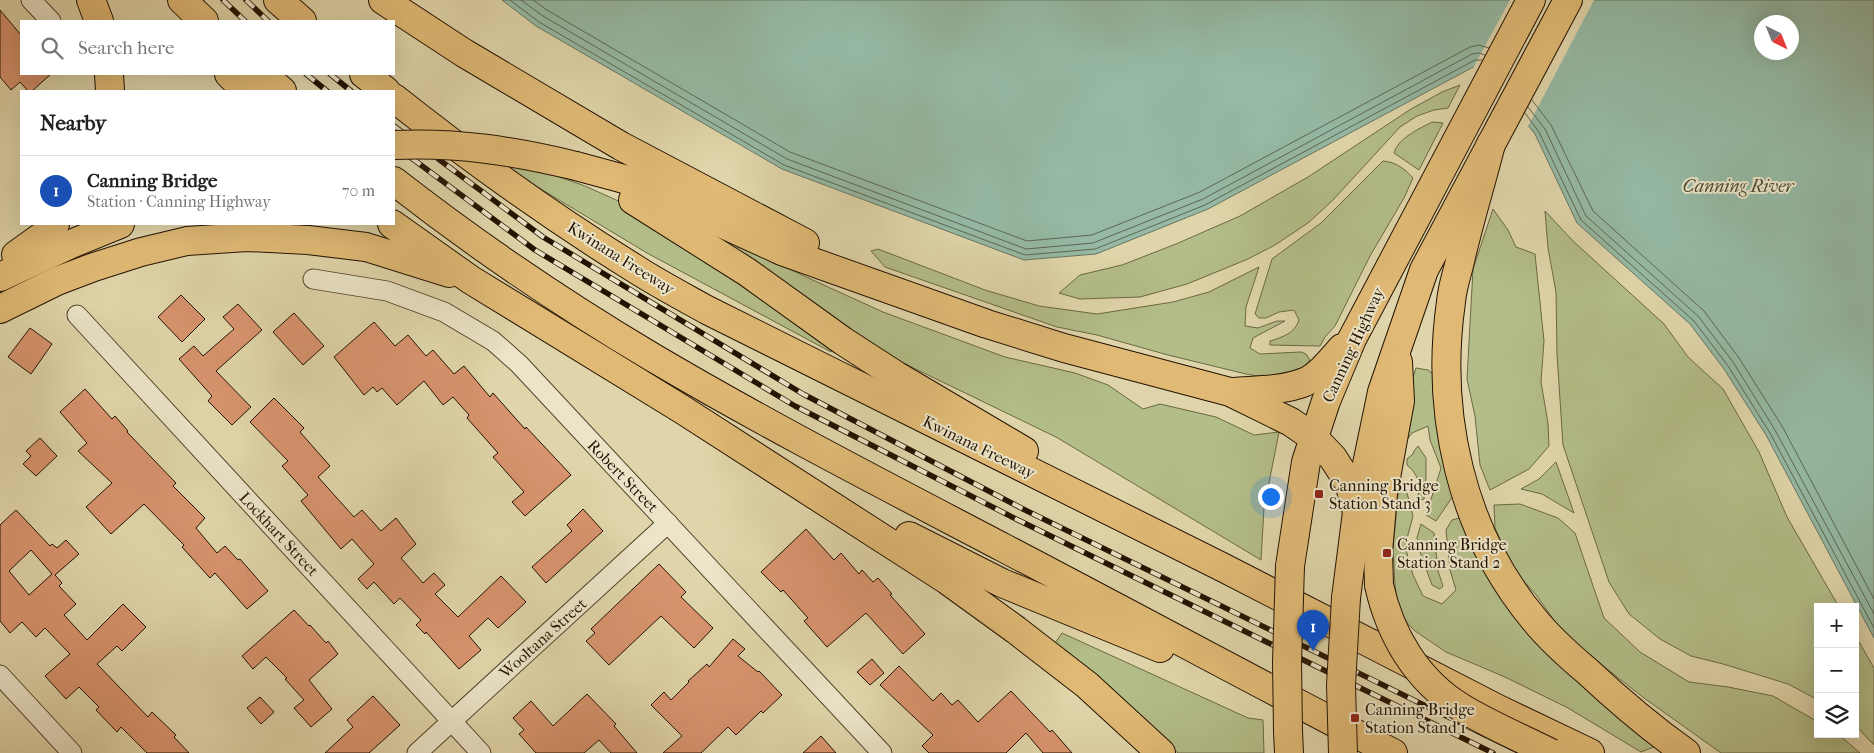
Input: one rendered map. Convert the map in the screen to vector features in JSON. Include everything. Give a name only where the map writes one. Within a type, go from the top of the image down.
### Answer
[{"type":"highway","points":[[91,0],[99,20]]},
{"type":"highway","points":[[164,0],[181,20]]},
{"type":"highway","points":[[182,0],[203,20]]},
{"type":"highway","points":[[278,0],[301,20]]},
{"type":"highway","points":[[382,0],[464,53],[621,146],[772,225],[885,288]]},
{"type":"highway","name":"Canning Highway","points":[[1288,742],[1287,662],[1290,566],[1305,466],[1326,401],[1352,339],[1462,128],[1532,0]]},
{"type":"highway","points":[[1343,753],[1342,684],[1346,598],[1357,512],[1382,392],[1424,270],[1568,0]]},
{"type":"highway","points":[[109,75],[110,90]]},
{"type":"highway","points":[[230,75],[245,90]]},
{"type":"highway","points":[[263,75],[281,90]]},
{"type":"highway","points":[[365,75],[385,90]]},
{"type":"highway","name":"Kwinana Freeway","points":[[395,99],[480,164],[563,222],[635,269],[707,310],[1222,567],[1500,710],[1590,753]]},
{"type":"highway","points":[[395,145],[424,144],[475,147],[540,158],[624,179],[782,251],[987,324],[1064,348],[1230,392],[1291,422],[1314,438],[1333,458],[1349,483],[1357,512]]},
{"type":"highway","points":[[1492,144],[1467,230],[1451,300],[1446,349],[1447,395],[1463,486],[1472,512],[1494,560],[1511,589],[1536,622],[1562,650],[1619,700],[1686,753]]},
{"type":"highway","points":[[576,166],[650,209],[716,251],[843,341],[897,376],[1222,567]]},
{"type":"highway","points":[[395,182],[518,271],[653,358],[887,487],[1393,753]]},
{"type":"highway","points":[[0,266],[44,235],[54,225]]},
{"type":"highway","points":[[0,277],[118,225]]},
{"type":"highway","points":[[393,225],[472,280],[683,410],[984,606],[1087,685],[1161,753]]},
{"type":"highway","points":[[0,309],[94,267],[141,252],[187,241],[230,238],[308,240],[366,247],[472,280]]},
{"type":"highway","points":[[1230,392],[1276,388],[1304,382],[1317,374],[1352,339]]},
{"type":"highway","points":[[1398,343],[1400,401],[1383,494],[1378,552],[1379,585],[1386,614],[1408,656],[1433,685],[1462,708],[1551,753]]},
{"type":"highway","points":[[683,410],[930,548],[1002,583],[1297,704]]},
{"type":"street","points":[[32,0],[50,20]]},
{"type":"street","name":"Robert Street","points":[[313,279],[386,291],[444,312],[493,340],[519,364],[882,753]]},
{"type":"street","name":"Lockhart Street","points":[[77,315],[481,753]]},
{"type":"street","name":"Wooltana Street","points":[[417,753],[668,523]]},
{"type":"street","points":[[0,675],[72,753]]},
{"type":"shaded area","points":[[1460,85],[1448,108],[1434,110],[1417,116],[1400,127],[1333,200],[1308,223],[1275,245],[1248,259],[1187,284],[1140,297],[1080,299],[1059,293],[1080,275],[1122,265],[1240,216],[1308,177],[1411,109],[1442,92]]},
{"type":"shaded area","points":[[1432,122],[1443,123],[1419,170],[1394,153],[1404,138]]},
{"type":"shaded area","points":[[1383,161],[1400,166],[1413,178],[1404,198],[1370,256],[1335,326],[1320,346],[1270,345],[1270,341],[1284,336],[1295,328],[1299,320],[1294,310],[1279,312],[1266,318],[1259,318],[1255,314],[1272,259],[1321,223]]},
{"type":"shaded area","points":[[512,164],[540,170],[585,186],[634,208],[834,342],[831,352],[647,253],[506,168]]},
{"type":"shaded area","points":[[1493,209],[1508,230],[1516,247],[1535,254],[1544,341],[1541,382],[1548,423],[1549,446],[1529,469],[1490,490],[1480,465],[1475,416],[1467,379],[1473,269]]},
{"type":"shaded area","points":[[1545,211],[1573,241],[1664,324],[1688,357],[1723,389],[1759,452],[1787,517],[1837,603],[1814,603],[1814,698],[1788,684],[1691,656],[1660,639],[1629,614],[1609,582],[1563,445],[1557,354],[1556,292],[1548,248]]},
{"type":"shaded area","points":[[739,244],[883,312],[1005,357],[1075,373],[1108,385],[1143,409],[1160,404],[1216,417],[1254,435],[1279,432],[1264,508],[1261,560],[1056,437],[895,359],[825,314],[735,251]]},
{"type":"shaded area","points":[[878,249],[985,290],[1039,306],[1097,314],[1173,302],[1209,292],[1259,267],[1246,307],[1245,326],[1258,328],[1277,321],[1285,321],[1253,338],[1250,348],[1260,354],[1301,352],[1306,354],[1310,360],[1304,367],[1269,378],[1168,355],[1097,335],[1057,327],[885,267],[871,251]]},
{"type":"shaded area","points":[[1416,368],[1428,370],[1437,377],[1438,390],[1434,401],[1440,417],[1453,496],[1436,521],[1426,515],[1441,468],[1430,440],[1428,426],[1412,433],[1396,456],[1409,389]]},
{"type":"shaded area","points":[[1418,446],[1426,458],[1426,477],[1424,499],[1418,500],[1418,481],[1407,465],[1407,459]]},
{"type":"shaded area","points":[[1556,462],[1574,513],[1542,494],[1521,489],[1539,479]]},
{"type":"shaded area","points":[[1402,481],[1413,516],[1405,546],[1413,575],[1423,596],[1442,604],[1456,590],[1450,570],[1446,530],[1452,520],[1463,517],[1656,746],[1641,752],[1568,708],[1505,677],[1446,652],[1415,631],[1399,614],[1395,586],[1393,549],[1398,494]]},
{"type":"shaded area","points":[[1520,504],[1558,518],[1575,533],[1604,618],[1640,652],[1689,682],[1773,696],[1814,720],[1814,738],[1843,738],[1860,753],[1721,753],[1644,698],[1565,636],[1537,596],[1513,569],[1495,528],[1494,505]]},
{"type":"shaded area","points":[[1421,524],[1434,533],[1438,571],[1443,586],[1440,589],[1432,585],[1420,552],[1417,538]]},
{"type":"shaded area","points":[[1062,633],[1248,718],[1263,720],[1264,753],[1178,753],[1053,646]]},
{"type":"shaded area","points":[[1859,642],[1874,668],[1874,745],[1859,729]]},
{"type":"water","name":"Canning River","points":[[502,0],[1874,0],[1874,638],[1859,610],[1859,603],[1855,603],[1766,435],[1724,369],[1690,324],[1577,223],[1535,134],[1479,64],[1208,209],[1096,254],[1024,260],[782,169],[536,26]]},
{"type":"pier","points":[[1510,0],[1594,0],[1527,128],[1478,67],[1472,70]]},
{"type":"building","points":[[0,10],[20,34],[20,75],[50,75],[33,90],[27,90],[20,82],[11,90],[0,77]]},
{"type":"building","points":[[181,295],[205,319],[182,342],[158,317]]},
{"type":"building","points":[[238,304],[262,330],[216,371],[251,407],[232,425],[208,401],[212,396],[179,359],[194,346],[203,356],[234,329],[223,317]]},
{"type":"building","points":[[294,313],[324,346],[303,365],[273,332]]},
{"type":"building","points":[[374,322],[395,346],[408,335],[426,356],[433,350],[454,374],[464,366],[490,397],[493,393],[525,429],[526,427],[571,475],[525,516],[512,502],[524,492],[493,457],[498,453],[467,418],[469,415],[453,397],[443,405],[424,381],[397,405],[382,388],[377,392],[373,387],[364,395],[334,357]]},
{"type":"building","points":[[30,328],[52,344],[31,374],[8,357]]},
{"type":"building","points":[[85,389],[112,419],[115,416],[127,432],[176,483],[173,486],[205,518],[196,528],[217,553],[225,546],[238,560],[240,559],[268,591],[247,609],[215,573],[210,578],[182,547],[184,545],[144,504],[111,534],[86,507],[112,483],[78,451],[87,443],[60,412]]},
{"type":"building","points":[[274,398],[304,428],[300,432],[330,466],[318,477],[354,517],[362,510],[381,531],[396,518],[416,544],[401,558],[423,583],[434,573],[445,585],[435,594],[458,617],[501,576],[526,602],[498,628],[488,618],[469,636],[481,650],[459,669],[426,632],[425,634],[416,625],[421,620],[400,598],[394,604],[374,582],[367,589],[358,579],[374,564],[352,539],[341,549],[301,501],[308,495],[282,466],[288,461],[250,422]]},
{"type":"building","points":[[40,438],[57,456],[36,476],[23,464],[31,456],[26,451]]},
{"type":"building","points":[[583,509],[603,531],[546,583],[532,567],[572,531],[567,525]]},
{"type":"building","points":[[16,510],[50,546],[52,544],[57,548],[66,540],[79,554],[55,575],[62,583],[59,586],[76,604],[64,615],[87,640],[123,604],[146,627],[122,651],[117,646],[97,664],[148,717],[152,712],[176,735],[174,737],[189,753],[147,753],[121,727],[117,732],[96,710],[99,707],[79,687],[66,699],[45,676],[70,654],[45,628],[36,637],[22,622],[10,633],[0,621],[0,525]],"holes":[[[31,550],[52,574],[29,595],[9,571]]]},
{"type":"building","points":[[806,529],[834,560],[841,553],[859,574],[862,570],[873,582],[878,578],[892,594],[890,595],[925,634],[903,654],[866,613],[827,647],[804,621],[808,618],[783,590],[781,592],[761,572]]},
{"type":"building","points":[[659,564],[686,592],[681,597],[713,628],[694,648],[661,616],[609,665],[586,641],[595,633],[591,629]]},
{"type":"building","points":[[294,610],[326,643],[328,641],[338,654],[309,680],[332,709],[311,727],[294,708],[304,700],[285,679],[287,678],[266,657],[253,669],[242,656]]},
{"type":"building","points":[[733,639],[745,649],[738,656],[759,671],[782,695],[763,713],[761,711],[736,735],[728,727],[701,753],[663,753],[682,736],[651,705],[664,692],[671,700],[707,664],[709,667]]},
{"type":"building","points":[[872,659],[884,673],[870,685],[857,672]]},
{"type":"building","points":[[899,666],[933,701],[941,693],[952,705],[958,700],[978,722],[1011,691],[1050,732],[1052,730],[1072,753],[1043,753],[1026,733],[1006,753],[929,753],[922,746],[933,735],[880,685]]},
{"type":"building","points":[[587,694],[616,724],[614,726],[637,753],[611,753],[599,740],[584,753],[536,753],[519,734],[524,730],[513,718],[531,701],[553,726]]},
{"type":"building","points":[[373,696],[400,725],[369,753],[325,753],[353,727],[347,720]]},
{"type":"building","points":[[260,697],[274,712],[261,724],[247,708]]},
{"type":"building","points":[[821,736],[836,753],[803,753]]},
{"type":"railway","points":[[223,0],[244,20]]},
{"type":"railway","points":[[246,0],[267,20]]},
{"type":"railway","points":[[307,75],[326,90]]},
{"type":"railway","points":[[331,75],[350,90]]},
{"type":"railway","points":[[395,127],[543,237],[803,394],[1025,510],[1522,753]]},
{"type":"railway","points":[[395,146],[535,250],[795,406],[1018,520],[1493,753]]},
{"type":"place","name":"Canning Bridge Station Stand 3","points":[[1319,494]]},
{"type":"place","name":"Canning Bridge Station Stand 2","points":[[1387,553]]},
{"type":"place","name":"Canning Bridge","points":[[1313,651]]},
{"type":"place","name":"Canning Bridge Station Stand 1","points":[[1355,718]]}]
